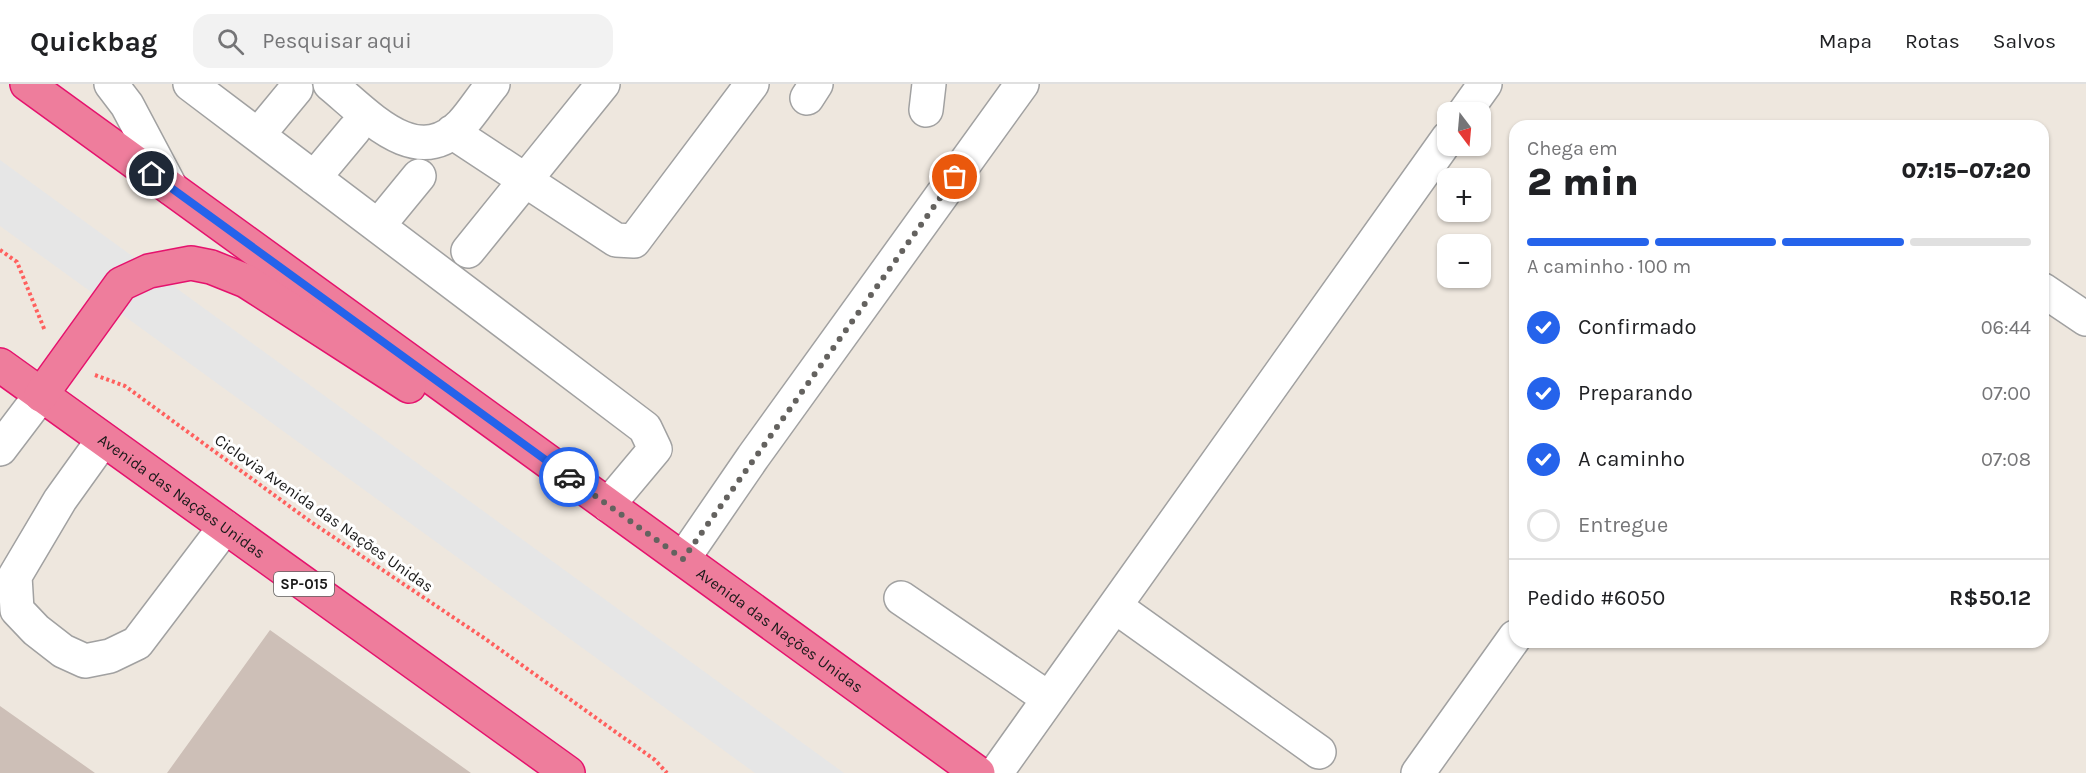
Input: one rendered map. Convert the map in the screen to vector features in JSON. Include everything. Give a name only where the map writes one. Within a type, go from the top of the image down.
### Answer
[{"type":"highway","name":"Avenida das Nações Unidas","points":[[27,84],[978,773]]},
{"type":"highway","points":[[41,395],[121,284],[149,271],[191,263],[211,267],[246,281],[436,404],[475,409]]},
{"type":"highway","name":"Avenida das Nações Unidas","points":[[0,365],[568,773]]},
{"type":"street","points":[[111,84],[127,105],[171,188]]},
{"type":"street","points":[[330,84],[400,140],[431,144],[462,124],[492,84]]},
{"type":"street","points":[[468,251],[603,84]]},
{"type":"street","points":[[452,132],[616,240],[634,241],[752,84]]},
{"type":"street","points":[[683,559],[753,457],[1022,84]]},
{"type":"street","points":[[1472,102],[1485,84]]},
{"type":"street","points":[[202,87],[258,135],[645,428],[655,449],[608,505]]},
{"type":"street","points":[[258,135],[296,89]]},
{"type":"street","points":[[314,178],[354,130]]},
{"type":"street","points":[[996,773],[1437,154]]},
{"type":"street","points":[[378,226],[419,176]]},
{"type":"street","points":[[2049,294],[2086,319]]},
{"type":"street","points":[[0,449],[41,395]]},
{"type":"street","points":[[103,440],[60,500],[15,576],[17,610],[36,630],[63,651],[85,661],[110,656],[137,642],[225,527]]},
{"type":"street","points":[[901,598],[1048,698]]},
{"type":"street","points":[[1116,607],[1319,752]]},
{"type":"street","points":[[1418,773],[1509,645]]},
{"type":"path","name":"Ciclovia Avenida das Nações Unidas","points":[[0,250],[17,262],[45,332],[93,374],[125,386],[311,522],[484,638],[655,760],[667,773]]},
{"type":"shaded area","points":[[0,160],[844,773],[755,773],[0,226]]},
{"type":"building","points":[[270,630],[471,773],[167,773]]},
{"type":"building","points":[[0,706],[95,773],[0,773]]},
{"type":"way so far","points":[[569,477],[683,559],[753,457],[955,177]]},
{"type":"route","points":[[152,174],[569,477]]}]
